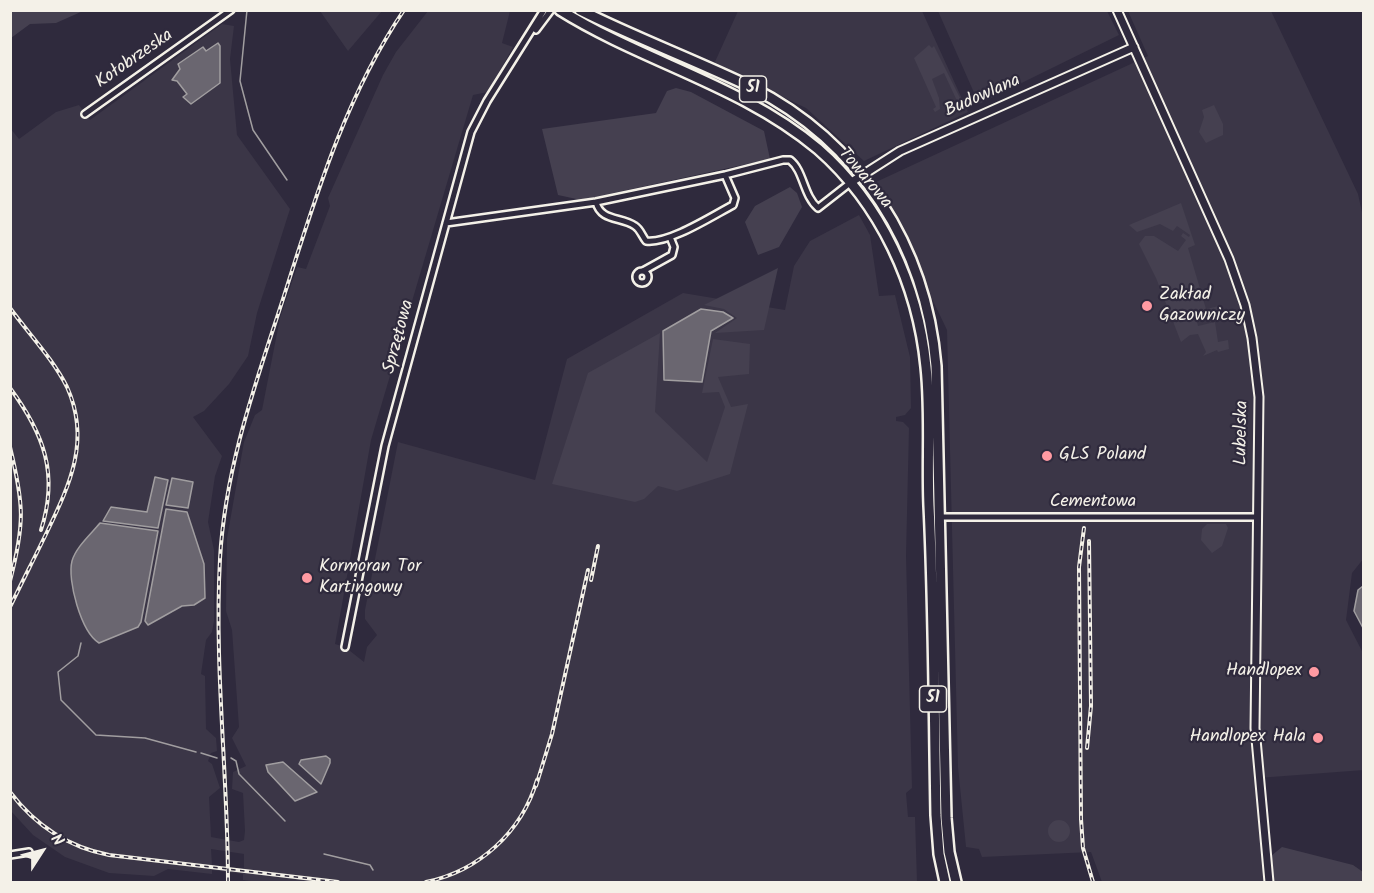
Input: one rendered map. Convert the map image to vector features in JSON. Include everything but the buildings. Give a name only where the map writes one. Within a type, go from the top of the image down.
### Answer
[{"type":"main road","name":"Towarowa","points":[[560,10],[610,39],[772,115],[817,149],[850,183],[880,223],[911,294],[919,323],[926,369],[929,517]]},
{"type":"main road","name":"Towarowa","points":[[580,10],[777,102],[816,129],[864,176],[892,219],[906,247],[929,313],[936,366],[940,517]]},
{"type":"main road","name":"51","points":[[929,517],[936,815],[939,854],[945,882]]},
{"type":"main road","name":"51","points":[[940,517],[947,826],[956,882]]},
{"type":"street","name":"Kołobrzeska","points":[[85,114],[231,10]]},
{"type":"street","name":"Sprzętowa","points":[[345,647],[385,446],[471,132],[486,102],[544,10]]},
{"type":"street","name":"Sprzętowa","points":[[522,48],[551,10]]},
{"type":"street","name":"Lubelska","points":[[1117,10],[1224,247],[1245,305],[1258,389],[1255,728],[1269,882]]},
{"type":"street","name":"Budowlana","points":[[850,183],[906,148],[1134,47]]},
{"type":"street","points":[[446,223],[596,202],[790,160],[795,164],[805,191],[818,208],[850,183]]},
{"type":"street","points":[[596,202],[598,211],[603,215],[633,225],[646,241],[670,237],[733,205],[735,198],[725,175]]},
{"type":"street","points":[[643,271],[672,255],[674,247],[670,237]]},
{"type":"street","name":"Cementowa","points":[[929,517],[1257,518]]},
{"type":"street","points":[[10,855],[29,852]]},
{"type":"shaded area","points":[[11,10],[83,11],[56,23],[30,24],[11,38]]},
{"type":"shaded area","points":[[320,11],[382,11],[348,51]]},
{"type":"shaded area","points":[[428,11],[510,11],[502,43],[513,47],[488,92],[473,95],[371,440],[335,644],[345,647],[364,662],[367,647],[377,635],[365,619],[365,610],[398,442],[535,480],[567,359],[683,293],[785,310],[794,266],[810,241],[859,215],[870,235],[879,296],[895,295],[910,357],[911,408],[905,415],[896,417],[896,421],[903,422],[909,428],[906,556],[912,788],[906,793],[908,817],[915,817],[917,882],[258,882],[243,880],[243,874],[212,870],[212,874],[168,869],[154,876],[109,873],[65,857],[33,835],[10,810],[10,128],[19,139],[56,112],[79,105],[90,120],[222,24],[234,26],[230,59],[237,135],[290,209],[257,313],[248,356],[229,384],[204,411],[193,417],[222,456],[215,476],[208,522],[214,550],[214,621],[212,632],[206,640],[201,674],[205,676],[206,729],[216,738],[217,751],[211,753],[208,761],[212,764],[220,788],[209,797],[211,837],[239,842],[244,840],[245,831],[243,793],[232,789],[233,772],[246,766],[232,738],[239,727],[232,630],[226,611],[227,538],[244,442],[255,415],[262,410],[280,318],[297,267],[306,269],[330,206],[328,198],[383,75],[396,52]],"holes":[[[211,849],[244,854],[244,869],[212,865]]]},
{"type":"shaded area","points":[[738,11],[922,11],[968,112],[864,161],[806,108],[714,64]]},
{"type":"shaded area","points":[[938,11],[1107,11],[1119,35],[979,104]]},
{"type":"shaded area","points":[[1128,11],[1271,11],[1358,194],[1363,217],[1364,558],[1352,573],[1346,620],[1363,653],[1364,770],[1258,778],[1266,882],[1102,882],[1091,852],[982,857],[979,849],[966,847],[958,767],[947,330],[876,182],[1148,56]]},
{"type":"shaded area","points":[[218,43],[220,46],[220,83],[191,104],[183,97],[187,94],[177,81],[172,80],[180,69],[178,64],[203,47],[206,51]]},
{"type":"shaded area","points":[[929,45],[932,48],[934,46],[962,102],[958,103],[944,73],[932,79],[939,98],[940,109],[935,112],[933,109],[936,107],[914,58]]},
{"type":"shaded area","points":[[676,88],[691,92],[764,131],[770,159],[581,200],[558,195],[542,129],[656,113],[667,91]]},
{"type":"shaded area","points":[[1214,105],[1223,124],[1223,135],[1206,143],[1199,132],[1204,117],[1202,110]]},
{"type":"shaded area","points":[[790,187],[797,193],[802,207],[779,247],[758,255],[745,222],[755,206]]},
{"type":"shaded area","points":[[1181,203],[1195,245],[1188,248],[1206,309],[1219,306],[1221,311],[1196,317],[1198,326],[1215,322],[1218,342],[1228,340],[1229,349],[1218,352],[1217,350],[1203,356],[1206,352],[1198,334],[1190,335],[1181,342],[1156,278],[1139,244],[1145,236],[1154,236],[1178,251],[1186,240],[1181,236],[1183,233],[1189,237],[1190,235],[1177,226],[1173,231],[1160,224],[1137,232],[1129,225]]},
{"type":"shaded area","points":[[778,268],[764,330],[715,333],[737,318],[724,309],[704,305]]},
{"type":"shaded area","points":[[701,309],[723,312],[733,318],[711,331],[702,382],[664,380],[663,331]]},
{"type":"shaded area","points":[[660,333],[655,412],[707,462],[725,407],[719,392],[702,393],[713,339],[750,344],[749,374],[718,377],[731,407],[748,404],[730,474],[677,491],[658,486],[644,499],[635,502],[552,484],[588,373]]},
{"type":"shaded area","points":[[155,477],[168,480],[158,528],[103,521],[111,507],[147,512]]},
{"type":"shaded area","points":[[172,478],[193,482],[188,508],[166,505]]},
{"type":"shaded area","points":[[166,509],[187,512],[204,564],[205,598],[194,605],[182,606],[148,625],[145,621]]},
{"type":"shaded area","points":[[100,523],[158,531],[141,622],[138,627],[99,643],[92,637],[81,617],[71,570],[77,551]]},
{"type":"shaded area","points":[[1207,524],[1226,524],[1228,528],[1222,546],[1212,553],[1201,540],[1202,529]]},
{"type":"shaded area","points":[[1363,586],[1363,628],[1354,611],[1358,590]]},
{"type":"shaded area","points":[[326,756],[330,759],[330,763],[321,784],[299,764],[301,760]]},
{"type":"shaded area","points":[[283,762],[317,792],[295,801],[268,772],[266,765]]},
{"type":"shaded area","points":[[1059,820],[1067,823],[1070,831],[1067,839],[1059,842],[1051,839],[1048,831],[1051,823]]},
{"type":"shaded area","points":[[1282,847],[1353,865],[1363,872],[1363,882],[1274,882],[1271,856]]},
{"type":"waterway","points":[[247,10],[240,81],[253,130],[287,180]]},
{"type":"waterway","points":[[81,643],[78,656],[58,672],[61,700],[96,735],[145,738],[196,752]]},
{"type":"waterway","points":[[201,753],[217,758]]},
{"type":"waterway","points":[[231,758],[236,761],[239,774],[285,821]]},
{"type":"waterway","points":[[324,854],[370,865],[373,870]]},
{"type":"railway","points":[[228,882],[219,640],[220,559],[228,492],[252,395],[333,150],[364,79],[404,10]]},
{"type":"railway","points":[[10,308],[48,357],[67,387],[74,406],[77,425],[75,461],[70,479],[10,607]]},
{"type":"railway","points":[[10,388],[32,422],[45,455],[49,491],[41,530]]},
{"type":"railway","points":[[10,447],[18,484],[21,514],[18,544],[10,581]]},
{"type":"railway","points":[[1084,528],[1079,567],[1081,819],[1083,848],[1093,882]]},
{"type":"railway","points":[[1087,748],[1091,706],[1089,541]]},
{"type":"railway","points":[[591,580],[598,546]]},
{"type":"railway","points":[[536,786],[552,734],[588,570]]},
{"type":"railway","points":[[426,882],[464,869],[496,846],[521,816],[537,780]]},
{"type":"railway","points":[[10,792],[30,815],[54,833],[94,851],[109,855],[338,882]]},
{"type":"place","name":"Zakład Gazowniczy","points":[[1147,306]]},
{"type":"place","name":"GLS Poland","points":[[1047,456]]},
{"type":"place","name":"Kormoran Tor Kartingowy","points":[[307,578]]},
{"type":"place","name":"Handlopex","points":[[1314,672]]},
{"type":"place","name":"Handlopex Hala","points":[[1318,738]]}]
